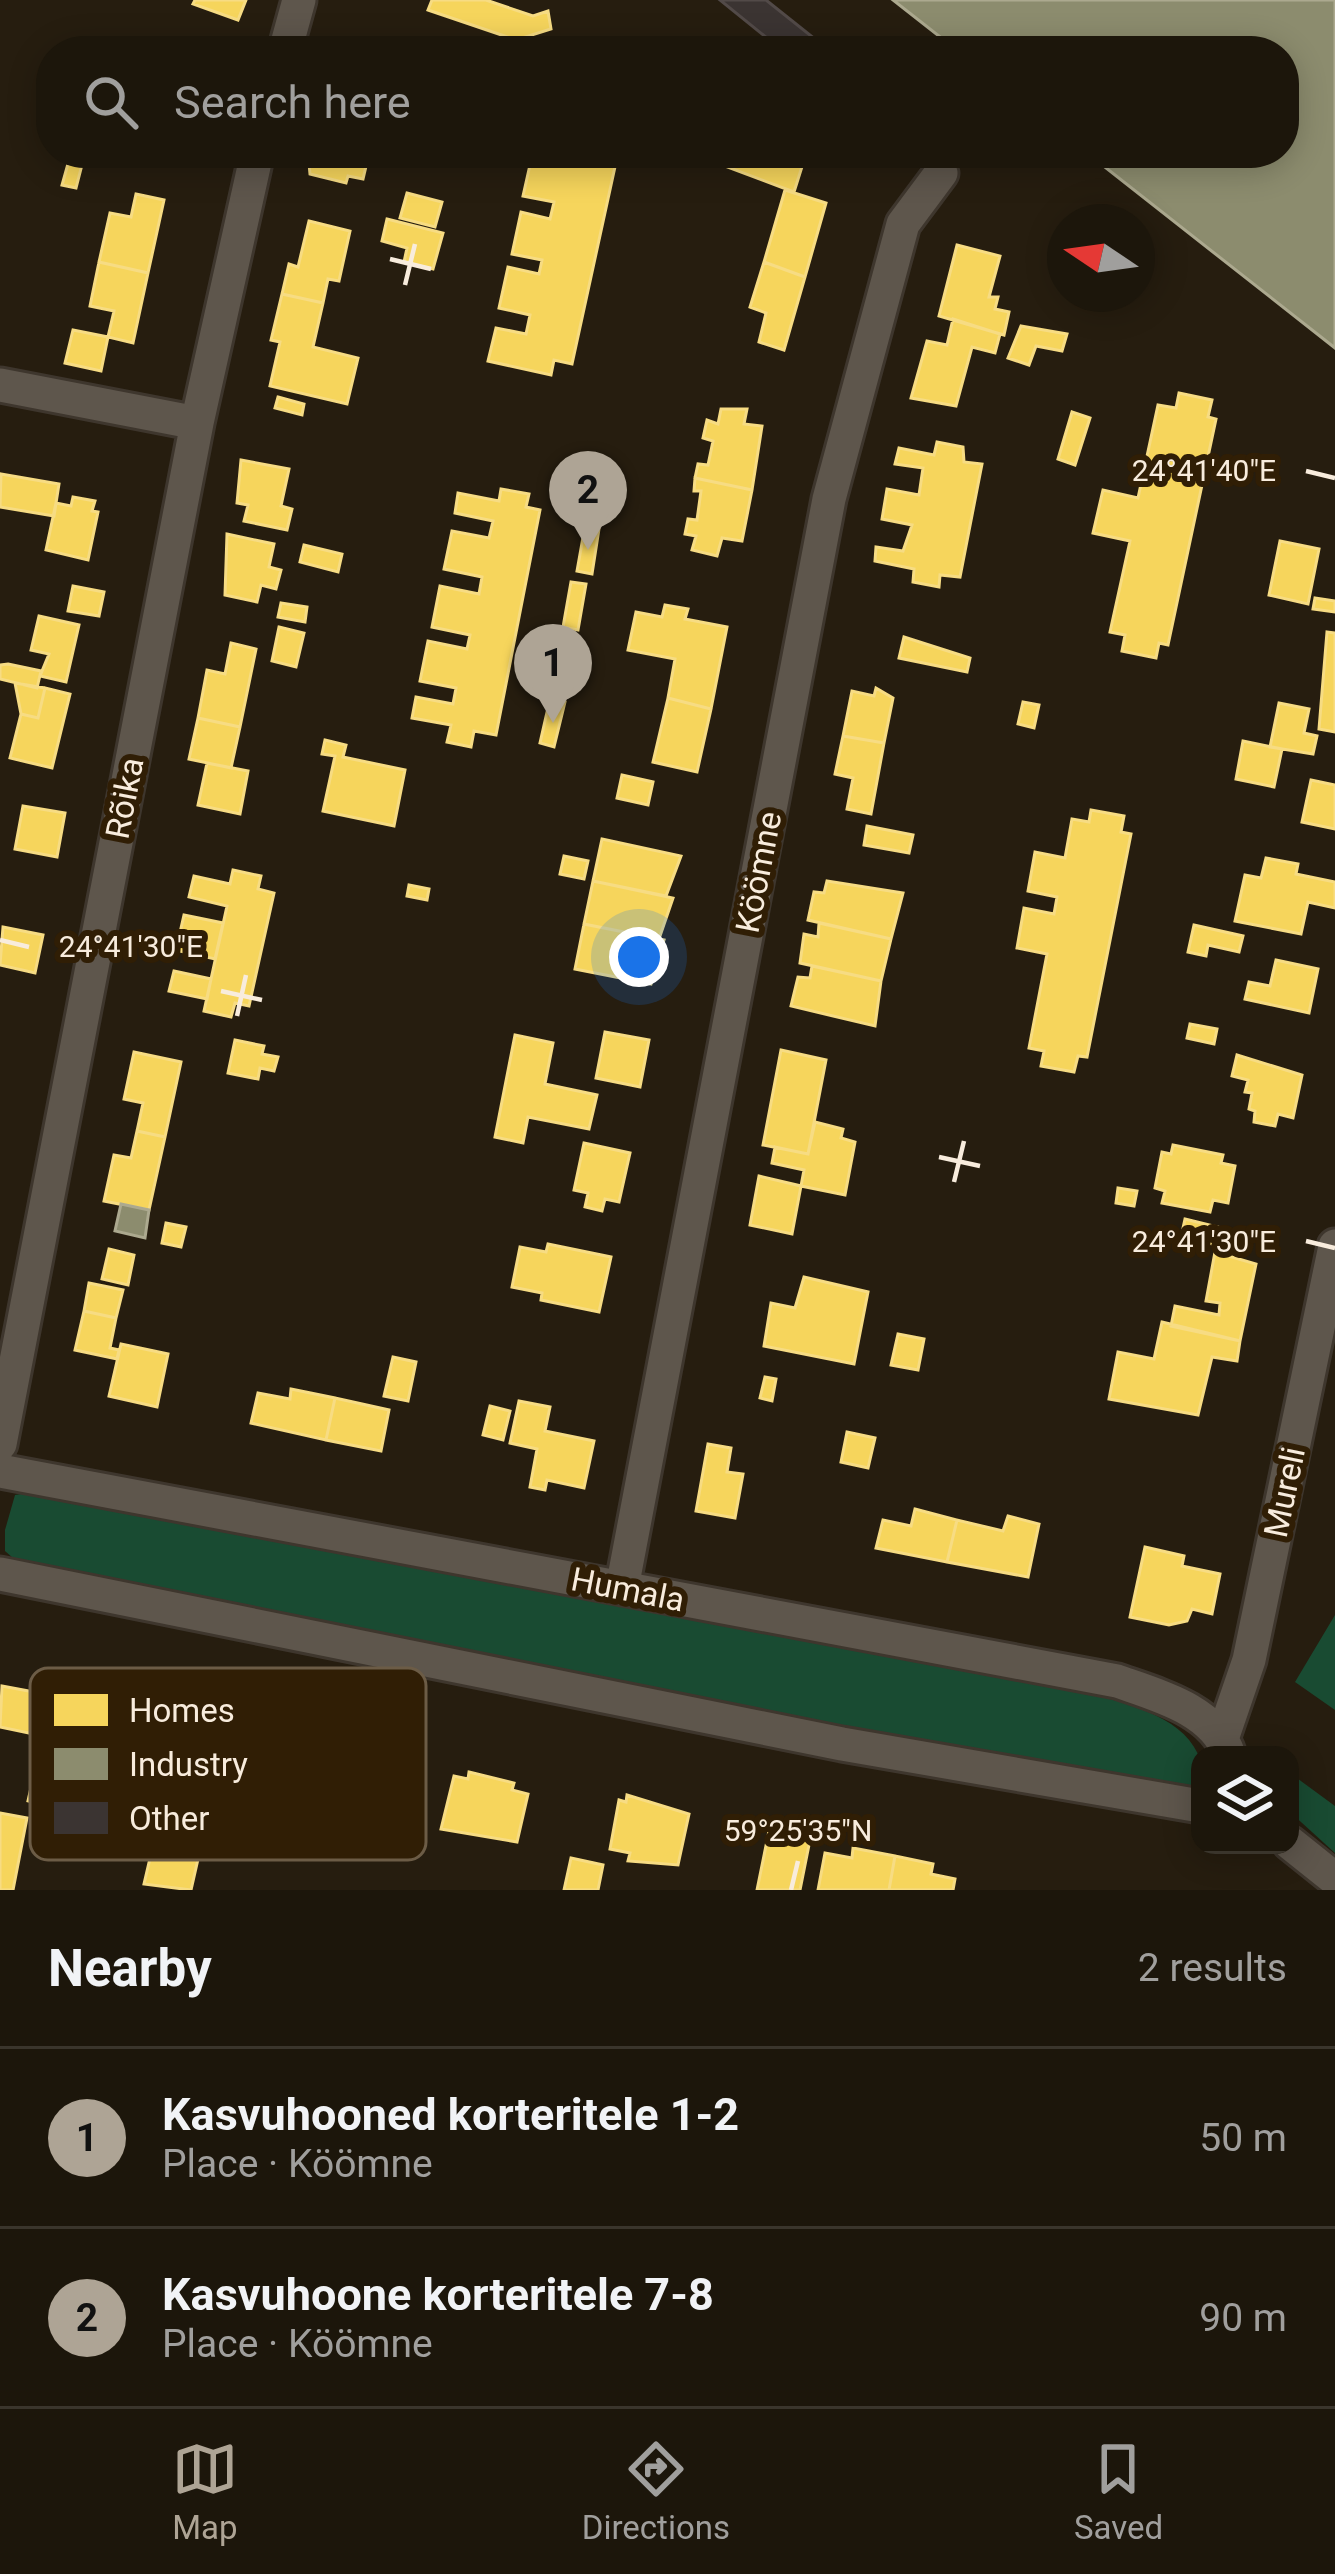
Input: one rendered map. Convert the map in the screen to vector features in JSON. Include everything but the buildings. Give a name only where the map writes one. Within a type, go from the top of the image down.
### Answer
[{"type":"street","points":[[288,36],[299,0]]},
{"type":"street","name":"Rõika","points":[[0,1444],[196,423],[254,168]]},
{"type":"street","name":"Köömne","points":[[622,1588],[829,499],[903,224],[941,173]]},
{"type":"street","points":[[0,385],[196,423]]},
{"type":"street","name":"Mureli","points":[[1226,1746],[1249,1660],[1335,1246]]},
{"type":"street","name":"Humala","points":[[0,1471],[1117,1682],[1178,1702],[1226,1746]]},
{"type":"street","points":[[0,1574],[842,1744],[1191,1805]]},
{"type":"street","points":[[1299,1850],[1335,1879]]},
{"type":"green space","points":[[27,1493],[1084,1691],[1148,1712],[1178,1729],[1193,1746],[1191,1796],[22,1566],[5,1551],[5,1530],[15,1495]]},
{"type":"green space","points":[[1335,1615],[1335,1710],[1295,1682]]},
{"type":"green space","points":[[1299,1780],[1335,1806],[1335,1853],[1299,1820]]},
{"type":"place","name":"Kasvuhoone korteritele 7-8","points":[[588,550]]},
{"type":"place","name":"Kasvuhooned korteritele 1-2","points":[[553,723]]}]
